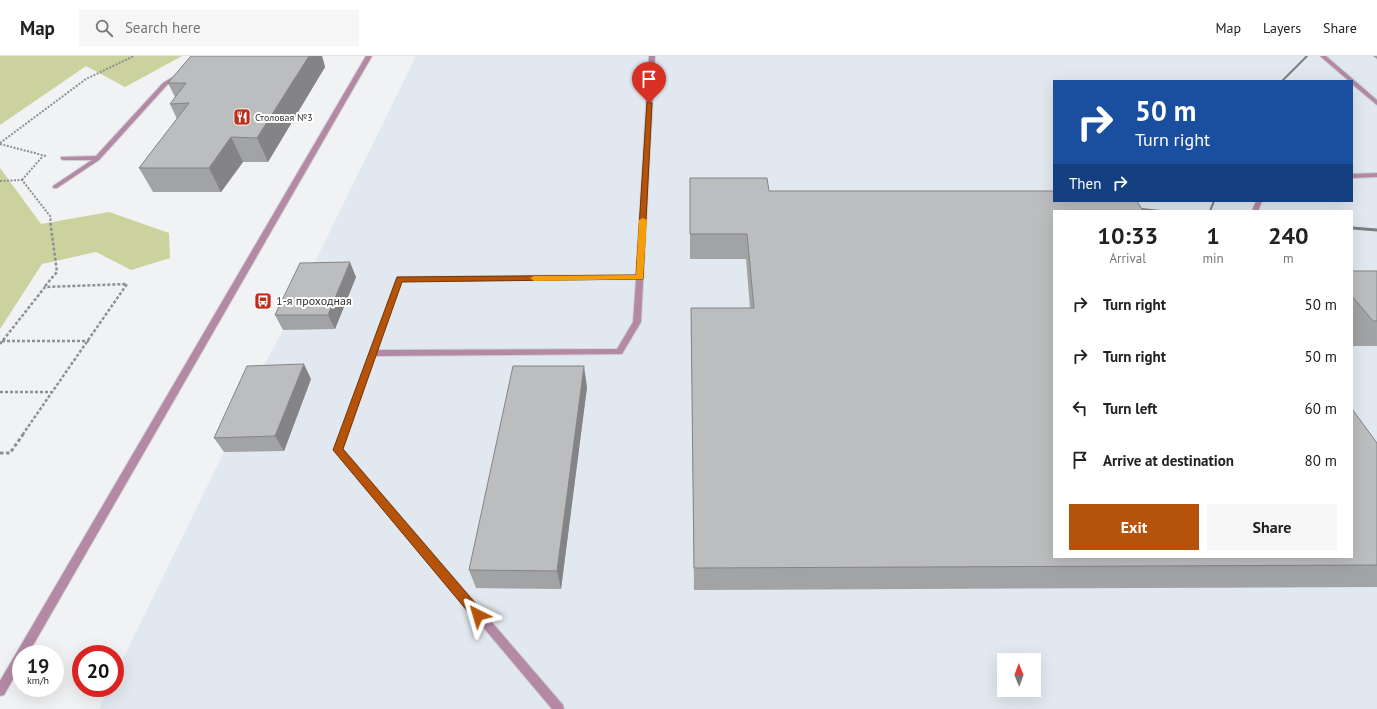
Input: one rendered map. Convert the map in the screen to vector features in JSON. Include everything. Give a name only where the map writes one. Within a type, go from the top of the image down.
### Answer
[{"type":"street","points":[[27,645],[369,56]]},
{"type":"street","points":[[373,353],[618,352],[637,322],[652,56]]},
{"type":"street","points":[[1323,56],[1351,80]]},
{"type":"street","points":[[55,187],[98,158],[165,84],[184,72]]},
{"type":"street","points":[[1353,82],[1377,103]]},
{"type":"street","points":[[63,158],[98,158]]},
{"type":"street","points":[[1353,176],[1377,176]]},
{"type":"street","points":[[559,709],[338,450],[399,279],[640,277]]},
{"type":"street","points":[[0,691],[12,670]]},
{"type":"path","points":[[0,144],[86,79],[134,56]]},
{"type":"path","points":[[0,144],[43,156],[63,158]]},
{"type":"path","points":[[0,181],[22,180],[43,156]]},
{"type":"path","points":[[1,342],[56,272],[50,216],[22,180]]},
{"type":"path","points":[[0,453],[10,453],[89,341],[127,284],[45,287]]},
{"type":"path","points":[[1,342],[89,341]]},
{"type":"path","points":[[0,392],[52,392]]},
{"type":"shaded area","points":[[416,56],[1377,56],[1377,709],[99,709],[105,697],[124,697],[124,657],[224,452],[256,380],[283,330]]},
{"type":"green space","points":[[0,56],[182,56],[125,87],[86,66],[0,125]]},
{"type":"green space","points":[[0,168],[41,224],[109,212],[169,233],[170,258],[131,270],[96,252],[42,264],[0,329]]},
{"type":"building","name":"Столовая №3","points":[[191,56],[309,56],[257,138],[231,137],[209,168],[139,168],[189,103],[170,104],[186,83],[168,83]]},
{"type":"building","points":[[690,178],[767,178],[769,191],[1053,191],[1053,202],[1138,202],[1142,210],[1053,210],[1053,558],[1353,558],[1353,410],[1377,443],[1377,565],[694,568],[691,308],[754,308],[747,234],[690,234]]},
{"type":"building","points":[[350,262],[328,315],[275,315],[300,263]]},
{"type":"building","points":[[1353,271],[1377,271],[1377,321],[1373,321],[1353,297]]},
{"type":"building","points":[[304,364],[275,436],[214,438],[247,366]]},
{"type":"building","points":[[513,366],[584,366],[557,571],[469,570]]},
{"type":"railway","points":[[1283,80],[1307,56]]},
{"type":"railway","points":[[1210,210],[1214,202]]},
{"type":"railway","points":[[1131,208],[1151,210]]},
{"type":"railway","points":[[1353,228],[1377,230]]},
{"type":"slow traffic","points":[[534,278],[640,277],[643,220]]},
{"type":"place","name":"Столовая №3","points":[[242,117]]},
{"type":"place","name":"1-я проходная","points":[[263,301]]},
{"type":"route","points":[[478,615],[338,450],[399,279],[640,277],[649,103]]}]
